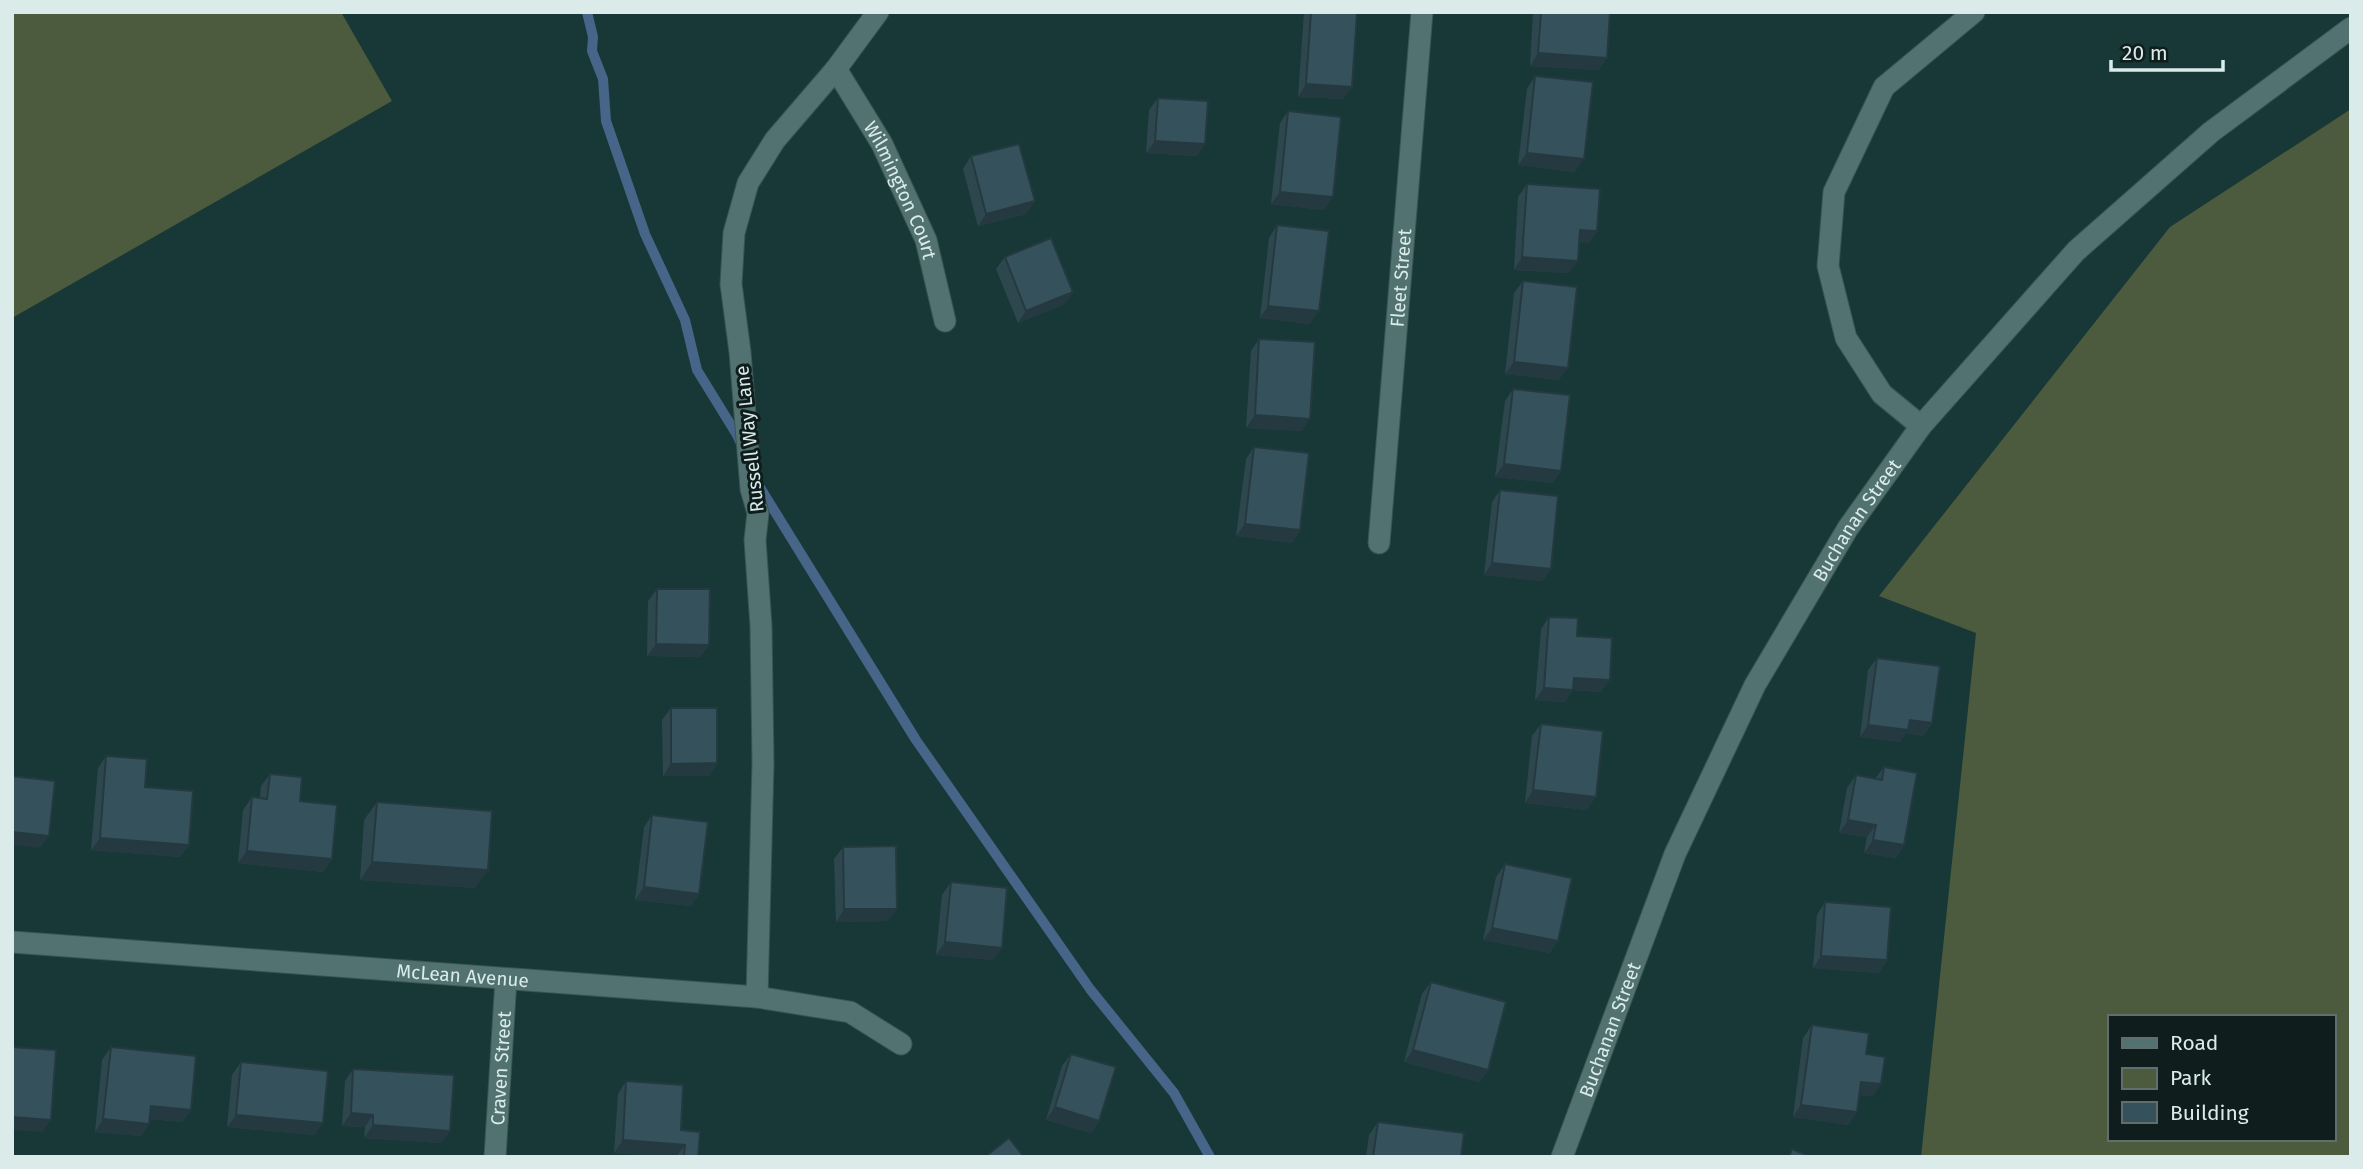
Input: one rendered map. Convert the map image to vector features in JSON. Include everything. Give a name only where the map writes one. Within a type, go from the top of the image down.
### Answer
[{"type":"street","name":"Russell Way Lane","points":[[757,997],[763,763],[761,626],[755,540],[758,513],[751,489],[740,352],[731,284],[734,233],[748,183],[775,140],[836,69],[878,12]]},
{"type":"street","name":"Fleet Street","points":[[1379,543],[1422,12]]},
{"type":"street","points":[[1921,426],[1882,394],[1846,338],[1829,267],[1834,192],[1884,87],[1974,12]]},
{"type":"street","name":"Buchanan Street","points":[[1563,1157],[1675,853],[1755,685],[1848,528],[1921,426],[2076,251],[2211,132],[2351,28]]},
{"type":"street","name":"Wilmington Court","points":[[836,69],[882,144],[926,240],[945,321]]},
{"type":"street","name":"McLean Avenue","points":[[12,942],[757,997],[850,1012],[901,1044]]},
{"type":"street","name":"Craven Street","points":[[495,1157],[506,978]]},
{"type":"green space","points":[[12,12],[341,12],[392,101],[12,318]]},
{"type":"green space","points":[[2351,109],[2351,1157],[1921,1157],[1976,633],[1879,596],[2170,227]]},
{"type":"building","points":[[1311,12],[1357,12],[1352,87],[1306,84]]},
{"type":"building","points":[[1541,12],[1610,12],[1607,58],[1538,53]]},
{"type":"building","points":[[1535,76],[1593,82],[1584,159],[1527,153]]},
{"type":"building","points":[[1158,98],[1208,101],[1205,144],[1155,141]]},
{"type":"building","points":[[1288,111],[1341,117],[1333,197],[1280,192]]},
{"type":"building","points":[[1019,144],[1035,201],[986,214],[971,156]]},
{"type":"building","points":[[1527,184],[1600,189],[1597,231],[1580,230],[1578,261],[1522,257]]},
{"type":"building","points":[[1277,225],[1329,231],[1319,311],[1268,306]]},
{"type":"building","points":[[1051,238],[1073,292],[1026,311],[1005,257]]},
{"type":"building","points":[[1523,281],[1577,287],[1568,368],[1514,362]]},
{"type":"building","points":[[1259,339],[1315,342],[1310,419],[1255,415]]},
{"type":"building","points":[[1513,389],[1570,395],[1561,471],[1504,464]]},
{"type":"building","points":[[1254,447],[1309,453],[1300,530],[1245,524]]},
{"type":"building","points":[[1500,490],[1558,496],[1551,569],[1492,563]]},
{"type":"building","points":[[657,589],[710,589],[709,645],[656,644]]},
{"type":"building","points":[[1549,617],[1578,618],[1577,636],[1612,638],[1610,680],[1574,678],[1573,690],[1544,688]]},
{"type":"building","points":[[1877,658],[1940,666],[1932,723],[1910,720],[1908,730],[1868,725]]},
{"type":"building","points":[[671,708],[717,708],[717,763],[671,764]]},
{"type":"building","points":[[1541,724],[1603,731],[1596,797],[1533,790]]},
{"type":"building","points":[[106,756],[147,759],[145,787],[193,791],[189,845],[100,838]]},
{"type":"building","points":[[1884,767],[1917,773],[1904,845],[1873,840],[1876,825],[1848,820],[1856,775],[1882,780]]},
{"type":"building","points":[[270,774],[302,777],[300,801],[337,805],[332,859],[247,851],[252,797],[267,799]]},
{"type":"building","points":[[12,776],[55,781],[49,836],[12,832]]},
{"type":"building","points":[[377,802],[492,811],[488,870],[372,862]]},
{"type":"building","points":[[652,815],[708,822],[699,894],[644,887]]},
{"type":"building","points":[[896,846],[897,909],[844,909],[843,847]]},
{"type":"building","points":[[1505,864],[1572,878],[1558,941],[1492,928]]},
{"type":"building","points":[[951,882],[1007,888],[1002,948],[945,942]]},
{"type":"building","points":[[1825,902],[1891,907],[1887,960],[1821,956]]},
{"type":"building","points":[[1431,982],[1506,1002],[1488,1070],[1413,1050]]},
{"type":"building","points":[[1812,1025],[1869,1033],[1866,1054],[1885,1057],[1881,1084],[1861,1082],[1857,1112],[1801,1105]]},
{"type":"building","points":[[12,1047],[56,1050],[51,1120],[12,1117]]},
{"type":"building","points":[[111,1047],[196,1056],[191,1110],[151,1106],[149,1124],[103,1119]]},
{"type":"building","points":[[1071,1054],[1116,1067],[1099,1121],[1055,1107]]},
{"type":"building","points":[[241,1062],[328,1071],[323,1123],[236,1115]]},
{"type":"building","points":[[353,1069],[454,1075],[450,1131],[373,1125],[373,1115],[351,1113]]},
{"type":"building","points":[[626,1081],[683,1085],[681,1130],[700,1132],[698,1157],[684,1157],[685,1145],[623,1140]]},
{"type":"building","points":[[1378,1122],[1464,1133],[1461,1157],[1373,1157]]},
{"type":"building","points":[[1009,1138],[1024,1157],[985,1157]]},
{"type":"building","points":[[1792,1149],[1811,1157],[1789,1157]]},
{"type":"waterway","points":[[587,12],[593,37],[592,51],[603,79],[606,121],[645,234],[685,320],[697,370],[742,446]]},
{"type":"waterway","points":[[756,481],[916,740],[1090,989],[1174,1093],[1210,1157]]}]
